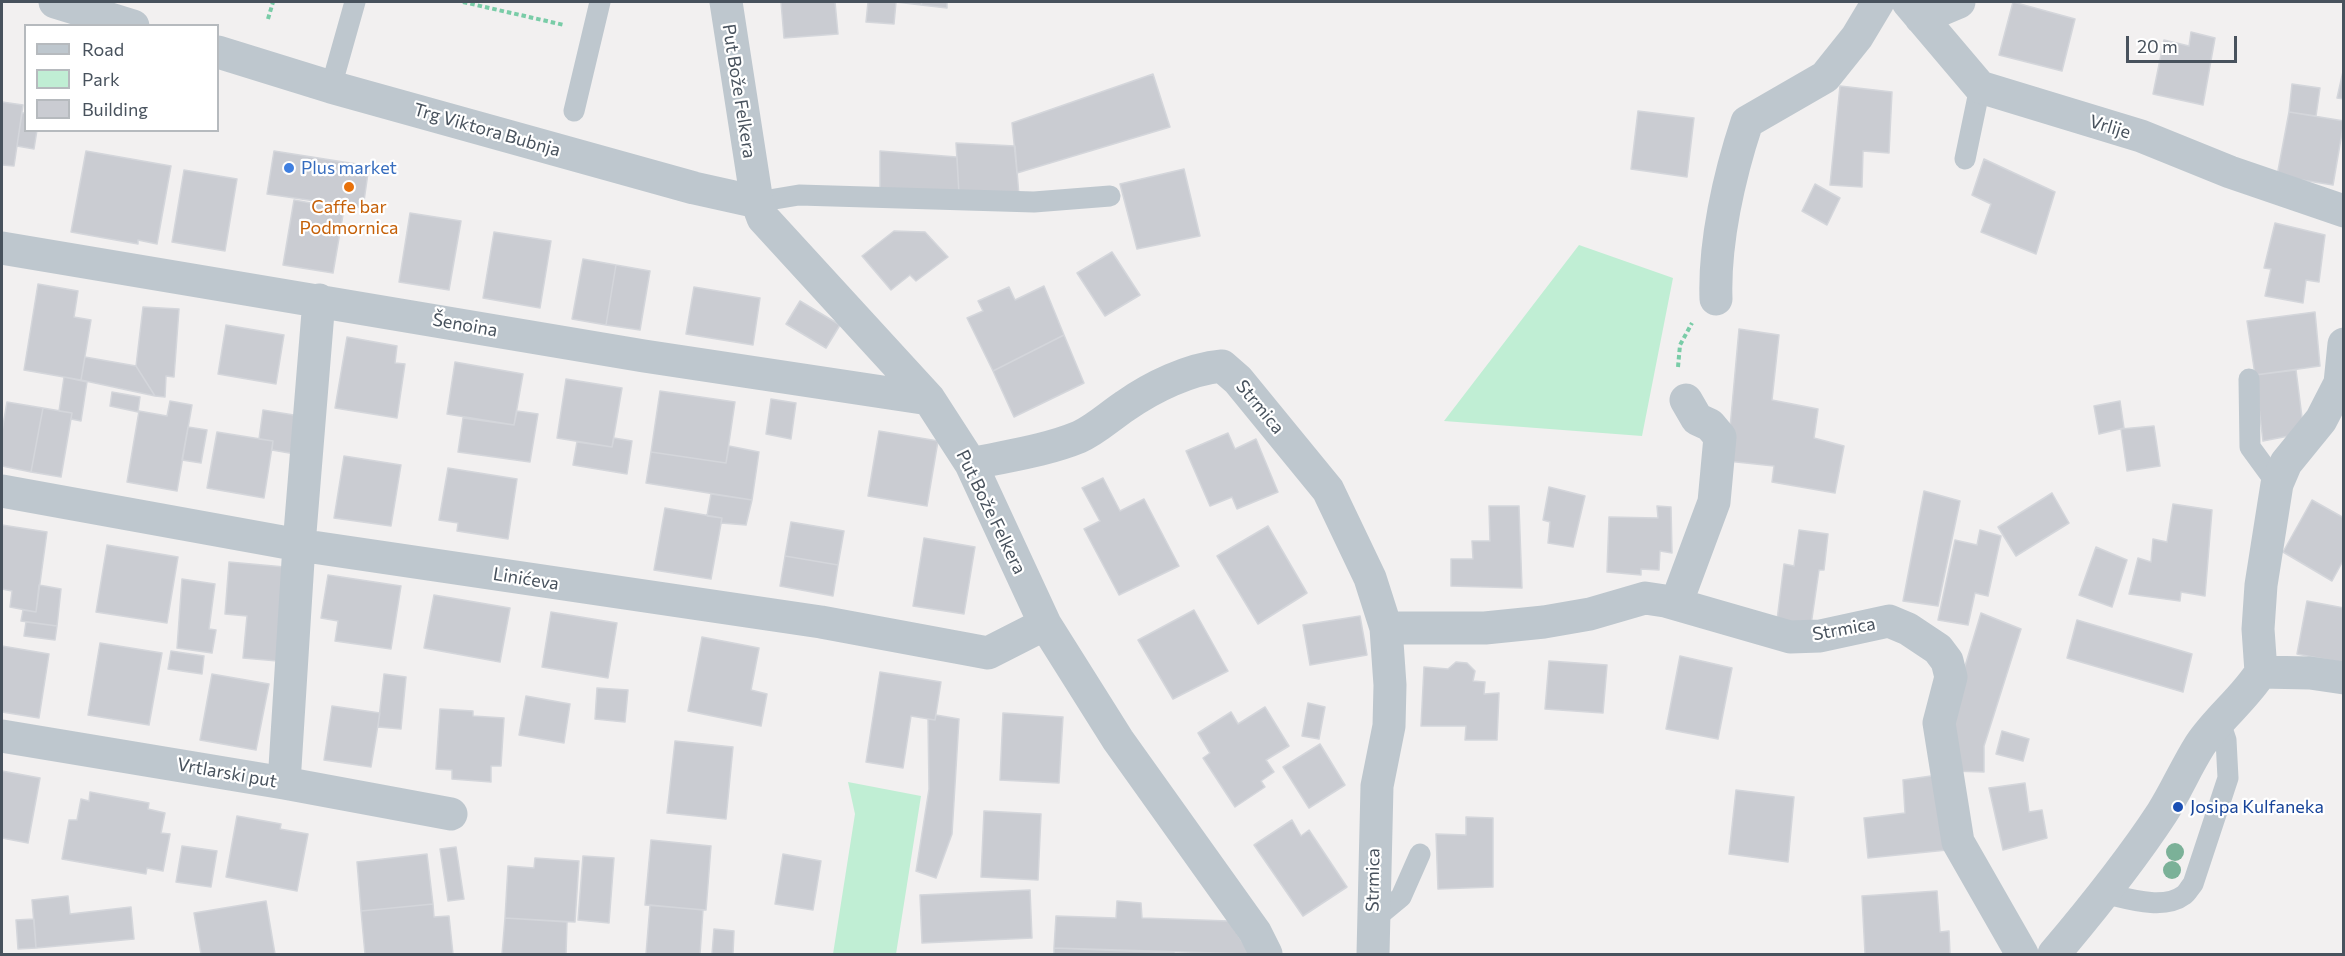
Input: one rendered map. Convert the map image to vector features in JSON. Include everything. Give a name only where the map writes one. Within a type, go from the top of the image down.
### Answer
[{"type":"street","points":[[55,2],[126,24]]},
{"type":"street","name":"Put Bože Felkera","points":[[726,2],[757,202],[763,218],[775,234],[929,399],[971,464],[1045,624],[1118,740],[1256,932],[1266,954]]},
{"type":"street","points":[[1716,299],[1715,262],[1747,122],[1825,77],[1857,37],[1878,2]]},
{"type":"street","points":[[1914,10],[1959,2]]},
{"type":"street","points":[[1914,10],[1980,87]]},
{"type":"street","name":"Trg Viktora Bubnja","points":[[219,52],[331,87],[694,188],[757,202]]},
{"type":"street","name":"Vrlije","points":[[1980,87],[2141,136],[2230,172],[2343,211]]},
{"type":"street","name":"Šenoina","points":[[2,248],[645,356],[929,399]]},
{"type":"street","points":[[284,783],[299,545],[319,300]]},
{"type":"street","points":[[2054,954],[2163,812],[2200,745],[2219,719],[2246,695],[2261,672],[2258,629],[2261,585],[2277,484],[2286,463],[2321,420],[2340,383],[2343,344]]},
{"type":"street","name":"Strmica","points":[[971,464],[1056,445],[1081,436],[1132,401],[1175,379],[1222,366],[1238,380],[1328,490],[1370,579],[1386,628],[1390,685],[1389,726],[1377,786],[1372,954]]},
{"type":"street","points":[[1676,604],[1714,502],[1720,437],[1710,425],[1697,419],[1686,400]]},
{"type":"street","name":"Linićeva","points":[[2,491],[299,545],[821,622],[988,653],[1045,624]]},
{"type":"street","name":"Strmica","points":[[1386,628],[1485,628],[1544,622],[1590,614],[1645,598],[1676,604],[1790,637],[1820,636],[1888,621],[1908,629],[1938,649],[1947,662],[1951,677],[1939,723],[1958,843],[2022,954]]},
{"type":"street","points":[[2261,672],[2310,673],[2343,678]]},
{"type":"street","name":"Vrtlarski put","points":[[2,736],[284,783],[451,814]]},
{"type":"lane","points":[[331,87],[355,2]]},
{"type":"lane","points":[[574,111],[591,31],[600,2]]},
{"type":"lane","points":[[1965,159],[1980,87]]},
{"type":"lane","points":[[757,202],[799,195],[1034,201],[1110,196]]},
{"type":"lane","points":[[2249,379],[2250,447],[2277,484]]},
{"type":"lane","points":[[2103,893],[2135,901],[2162,902],[2184,896],[2193,884],[2228,778],[2226,740],[2219,719]]},
{"type":"lane","points":[[1372,921],[1401,897],[1420,854]]},
{"type":"path","points":[[268,19],[273,2]]},
{"type":"path","points":[[464,2],[591,31]]},
{"type":"path","points":[[1686,400],[1678,367],[1680,345],[1694,320],[1716,299]]},
{"type":"green space","points":[[1579,245],[1673,278],[1642,436],[1444,421]]},
{"type":"green space","points":[[848,782],[921,796],[896,954],[833,954],[855,814]]},
{"type":"building","points":[[781,2],[835,2],[838,34],[784,38]]},
{"type":"building","points":[[868,2],[896,2],[894,24],[866,22]]},
{"type":"building","points":[[896,2],[922,2],[921,5]]},
{"type":"building","points":[[922,2],[947,2],[947,8],[921,5]]},
{"type":"building","points":[[2013,2],[2075,19],[2062,71],[1999,55]]},
{"type":"building","points":[[2191,32],[2215,38],[2203,105],[2153,94],[2164,40],[2189,46]]},
{"type":"building","points":[[2344,67],[2344,99],[2337,98]]},
{"type":"building","points":[[1153,74],[1170,127],[1017,173],[1012,123]]},
{"type":"building","points":[[2292,84],[2320,88],[2316,116],[2289,112]]},
{"type":"building","points":[[1840,86],[1892,92],[1889,153],[1863,151],[1862,187],[1830,185]]},
{"type":"building","points":[[2,102],[23,105],[14,166],[2,165]]},
{"type":"building","points":[[1638,111],[1694,118],[1687,177],[1631,169]]},
{"type":"building","points":[[2289,112],[2344,121],[2333,185],[2277,176]]},
{"type":"building","points":[[22,113],[24,113],[24,132],[37,132],[34,149],[17,146]]},
{"type":"building","points":[[956,143],[1015,146],[1019,196],[959,194]]},
{"type":"building","points":[[86,151],[171,166],[157,244],[138,240],[138,244],[71,232]]},
{"type":"building","points":[[274,151],[369,166],[363,208],[267,194]]},
{"type":"building","points":[[880,151],[957,157],[959,194],[880,188]]},
{"type":"building","points":[[1984,159],[2055,192],[2036,254],[1981,232],[1991,204],[1972,195]]},
{"type":"building","points":[[1184,169],[1200,236],[1137,249],[1120,184]]},
{"type":"building","points":[[184,170],[237,179],[225,251],[172,242]]},
{"type":"building","points":[[1815,184],[1840,198],[1827,225],[1802,211]]},
{"type":"building","points":[[294,200],[344,209],[333,273],[283,265]]},
{"type":"building","points":[[410,213],[461,221],[449,290],[399,282]]},
{"type":"building","points":[[2275,223],[2325,235],[2319,282],[2306,280],[2303,303],[2265,296],[2271,269],[2264,268]]},
{"type":"building","points":[[894,231],[925,232],[948,257],[916,281],[910,275],[891,290],[862,256]]},
{"type":"building","points":[[494,232],[551,241],[540,308],[483,298]]},
{"type":"building","points":[[1112,252],[1140,295],[1105,316],[1077,273]]},
{"type":"building","points":[[583,259],[616,265],[606,325],[572,319]]},
{"type":"building","points":[[616,265],[650,271],[640,330],[606,325]]},
{"type":"building","points":[[38,284],[78,291],[74,317],[91,320],[81,380],[24,370]]},
{"type":"building","points":[[1044,286],[1064,335],[993,371],[967,318],[983,311],[978,301],[1009,287],[1015,300]]},
{"type":"building","points":[[694,287],[760,298],[753,345],[686,334]]},
{"type":"building","points":[[800,301],[840,325],[826,348],[786,324]]},
{"type":"building","points":[[143,307],[179,309],[174,377],[166,376],[165,397],[155,396],[136,366]]},
{"type":"building","points":[[2315,312],[2320,366],[2255,375],[2247,321]]},
{"type":"building","points":[[226,325],[284,335],[276,384],[218,374]]},
{"type":"building","points":[[1739,329],[1779,335],[1772,400],[1818,409],[1814,438],[1844,446],[1835,493],[1772,482],[1774,466],[1727,461]]},
{"type":"building","points":[[1064,335],[1084,383],[1014,417],[993,371]]},
{"type":"building","points":[[347,337],[397,346],[395,363],[405,364],[397,418],[335,408]]},
{"type":"building","points":[[85,357],[136,366],[155,396],[81,380]]},
{"type":"building","points":[[455,362],[523,374],[514,425],[447,414]]},
{"type":"building","points":[[2296,370],[2304,433],[2263,441],[2255,375]]},
{"type":"building","points":[[64,377],[87,382],[81,421],[71,419],[72,413],[59,411]]},
{"type":"building","points":[[566,379],[622,388],[612,447],[557,438]]},
{"type":"building","points":[[660,391],[735,402],[726,463],[651,452]]},
{"type":"building","points":[[112,392],[140,397],[138,412],[110,406]]},
{"type":"building","points":[[771,399],[796,403],[791,439],[766,434]]},
{"type":"building","points":[[170,401],[192,405],[177,491],[127,482],[139,411],[167,416]]},
{"type":"building","points":[[2120,401],[2124,428],[2099,434],[2094,406]]},
{"type":"building","points":[[7,402],[43,408],[31,472],[2,466],[2,431]]},
{"type":"building","points":[[43,408],[72,413],[61,477],[31,472]]},
{"type":"building","points":[[263,410],[300,416],[295,454],[272,450],[273,441],[259,439]]},
{"type":"building","points":[[517,411],[538,414],[530,462],[458,452],[463,418],[514,425]]},
{"type":"building","points":[[2154,426],[2160,466],[2127,471],[2121,429]]},
{"type":"building","points":[[188,427],[207,430],[201,463],[182,460]]},
{"type":"building","points":[[879,431],[938,441],[927,506],[868,496]]},
{"type":"building","points":[[217,432],[273,441],[264,498],[207,488]]},
{"type":"building","points":[[1228,433],[1235,449],[1256,439],[1278,492],[1237,509],[1232,497],[1210,506],[1186,451]]},
{"type":"building","points":[[614,438],[632,441],[627,474],[573,465],[577,442],[612,447]]},
{"type":"building","points":[[729,446],[759,452],[752,500],[646,483],[651,452],[726,463]]},
{"type":"building","points":[[344,456],[401,465],[391,526],[334,518]]},
{"type":"building","points":[[448,468],[517,479],[508,539],[457,531],[458,523],[439,520]]},
{"type":"building","points":[[1103,478],[1120,511],[1144,499],[1179,566],[1119,595],[1084,529],[1100,521],[1082,488]]},
{"type":"building","points":[[1549,487],[1585,496],[1573,547],[1548,543],[1550,522],[1543,520]]},
{"type":"building","points":[[1924,491],[1960,501],[1938,606],[1903,601]]},
{"type":"building","points":[[2052,493],[2069,523],[2016,556],[1998,527]]},
{"type":"building","points":[[711,494],[752,500],[746,525],[721,523],[722,518],[707,516]]},
{"type":"building","points":[[2312,500],[2344,518],[2344,559],[2332,581],[2283,552]]},
{"type":"building","points":[[2173,504],[2212,510],[2205,596],[2181,592],[2180,601],[2129,594],[2138,558],[2151,562],[2153,539],[2167,542]]},
{"type":"building","points":[[1489,506],[1519,506],[1522,588],[1451,586],[1451,559],[1473,559],[1472,541],[1490,541]]},
{"type":"building","points":[[1657,506],[1671,507],[1672,553],[1660,551],[1659,570],[1641,569],[1641,575],[1607,572],[1609,517],[1658,518]]},
{"type":"building","points":[[665,508],[722,518],[711,579],[654,570]]},
{"type":"building","points":[[791,522],[844,531],[838,565],[785,556]]},
{"type":"building","points":[[2,525],[47,532],[36,612],[10,607],[12,591],[2,589]]},
{"type":"building","points":[[1268,526],[1307,593],[1258,624],[1217,556]]},
{"type":"building","points":[[1799,530],[1828,534],[1824,570],[1819,570],[1810,632],[1776,628],[1784,564],[1794,566]]},
{"type":"building","points":[[1980,530],[2001,536],[1988,596],[1975,593],[1968,625],[1938,620],[1955,540],[1977,545]]},
{"type":"building","points":[[924,538],[975,547],[964,614],[913,606]]},
{"type":"building","points":[[107,545],[178,557],[167,623],[96,612]]},
{"type":"building","points":[[2096,547],[2127,560],[2112,607],[2079,595]]},
{"type":"building","points":[[785,556],[838,565],[833,596],[780,586]]},
{"type":"building","points":[[229,562],[296,568],[289,662],[243,658],[247,616],[225,614]]},
{"type":"building","points":[[328,575],[401,586],[391,649],[335,641],[338,621],[321,618]]},
{"type":"building","points":[[182,579],[215,584],[209,629],[216,630],[212,653],[177,648]]},
{"type":"building","points":[[39,585],[61,589],[57,626],[21,621],[23,610],[36,612]]},
{"type":"building","points":[[434,595],[510,608],[500,662],[424,648]]},
{"type":"building","points":[[2307,601],[2344,608],[2344,663],[2297,654]]},
{"type":"building","points":[[1194,610],[1228,671],[1173,699],[1138,640]]},
{"type":"building","points":[[551,612],[617,623],[608,678],[542,667]]},
{"type":"building","points":[[1981,613],[2021,629],[1984,746],[1984,772],[1951,771],[1944,736]]},
{"type":"building","points":[[1360,616],[1367,655],[1310,665],[1303,625]]},
{"type":"building","points":[[2077,620],[2192,654],[2183,692],[2067,658]]},
{"type":"building","points":[[26,622],[57,626],[55,640],[24,636]]},
{"type":"building","points":[[702,637],[759,648],[751,690],[767,694],[761,726],[688,711]]},
{"type":"building","points":[[100,643],[162,653],[149,725],[88,715]]},
{"type":"building","points":[[2,646],[49,654],[39,718],[2,712]]},
{"type":"building","points":[[171,651],[204,656],[202,674],[168,669]]},
{"type":"building","points":[[1680,656],[1732,668],[1718,739],[1666,729]]},
{"type":"building","points":[[1549,661],[1607,665],[1603,713],[1545,709]]},
{"type":"building","points":[[1456,662],[1467,663],[1475,671],[1473,681],[1485,682],[1484,694],[1499,693],[1497,740],[1465,740],[1466,726],[1421,726],[1424,667],[1448,669]]},
{"type":"building","points":[[880,672],[941,682],[935,720],[911,716],[903,768],[866,762]]},
{"type":"building","points":[[212,674],[269,684],[256,750],[200,740]]},
{"type":"building","points":[[384,674],[406,677],[401,729],[378,727]]},
{"type":"building","points":[[597,688],[628,690],[625,722],[595,719]]},
{"type":"building","points":[[526,696],[570,704],[564,743],[519,735]]},
{"type":"building","points":[[1308,703],[1325,707],[1319,739],[1302,736]]},
{"type":"building","points":[[332,706],[380,713],[371,767],[324,760]]},
{"type":"building","points":[[1265,707],[1289,746],[1266,760],[1274,772],[1261,781],[1265,787],[1235,807],[1203,758],[1210,753],[1198,733],[1231,712],[1238,724]]},
{"type":"building","points":[[440,709],[473,711],[473,716],[504,718],[501,766],[491,766],[491,782],[452,779],[452,770],[436,769]]},
{"type":"building","points":[[1003,713],[1063,717],[1059,783],[1000,780]]},
{"type":"building","points":[[936,715],[959,719],[952,834],[936,878],[916,871],[929,789],[928,719],[935,720]]},
{"type":"building","points":[[2002,731],[2029,739],[2023,761],[1996,754]]},
{"type":"building","points":[[675,741],[733,747],[726,819],[667,813]]},
{"type":"building","points":[[1320,744],[1345,785],[1309,808],[1283,767]]},
{"type":"building","points":[[2,771],[40,778],[28,843],[2,838]]},
{"type":"building","points":[[1938,775],[1947,850],[1868,858],[1864,818],[1905,813],[1903,780]]},
{"type":"building","points":[[2025,783],[2029,812],[2042,810],[2047,838],[2003,850],[1989,788]]},
{"type":"building","points":[[1736,790],[1794,797],[1788,862],[1729,854]]},
{"type":"building","points":[[90,792],[149,803],[148,809],[165,813],[161,833],[170,834],[163,871],[147,868],[146,874],[62,859],[69,820],[77,820],[81,799],[89,801]]},
{"type":"building","points":[[984,811],[1041,814],[1038,880],[981,877]]},
{"type":"building","points":[[237,816],[281,824],[280,829],[308,834],[297,891],[226,877]]},
{"type":"building","points":[[1466,817],[1493,818],[1493,887],[1438,889],[1436,834],[1466,835]]},
{"type":"building","points":[[1292,820],[1301,836],[1309,830],[1347,887],[1303,916],[1254,845]]},
{"type":"building","points":[[651,840],[711,846],[706,910],[645,905]]},
{"type":"building","points":[[182,846],[217,851],[211,887],[176,882]]},
{"type":"building","points":[[456,847],[464,899],[448,901],[440,849]]},
{"type":"building","points":[[427,854],[433,904],[361,911],[357,862]]},
{"type":"building","points":[[783,854],[821,861],[813,910],[775,904]]},
{"type":"building","points":[[583,856],[614,858],[609,923],[578,920]]},
{"type":"building","points":[[535,858],[579,861],[575,922],[505,918],[508,866],[534,868]]},
{"type":"building","points":[[1030,890],[1032,938],[922,943],[920,895]]},
{"type":"building","points":[[1937,891],[1940,932],[1949,931],[1950,954],[1865,954],[1862,896]]},
{"type":"building","points":[[68,896],[70,914],[131,907],[134,939],[36,948],[32,900]]},
{"type":"building","points":[[266,901],[275,954],[201,954],[194,913]]},
{"type":"building","points":[[1117,901],[1141,903],[1142,918],[1229,921],[1250,954],[1054,948],[1056,916],[1116,918]]},
{"type":"building","points":[[433,904],[434,917],[449,916],[453,954],[365,954],[361,911]]},
{"type":"building","points":[[650,905],[703,910],[700,954],[646,954]]},
{"type":"building","points":[[505,918],[567,922],[566,954],[502,954]]},
{"type":"building","points":[[34,919],[36,948],[18,949],[16,920]]},
{"type":"building","points":[[714,929],[734,931],[733,954],[712,954]]},
{"type":"building","points":[[1054,948],[1174,953],[1174,954],[1054,954]]},
{"type":"place","name":"Plus market","points":[[289,168]]},
{"type":"place","name":"Caffe bar Podmornica","points":[[349,187]]},
{"type":"place","name":"Josipa Kulfaneka","points":[[2178,807]]}]
